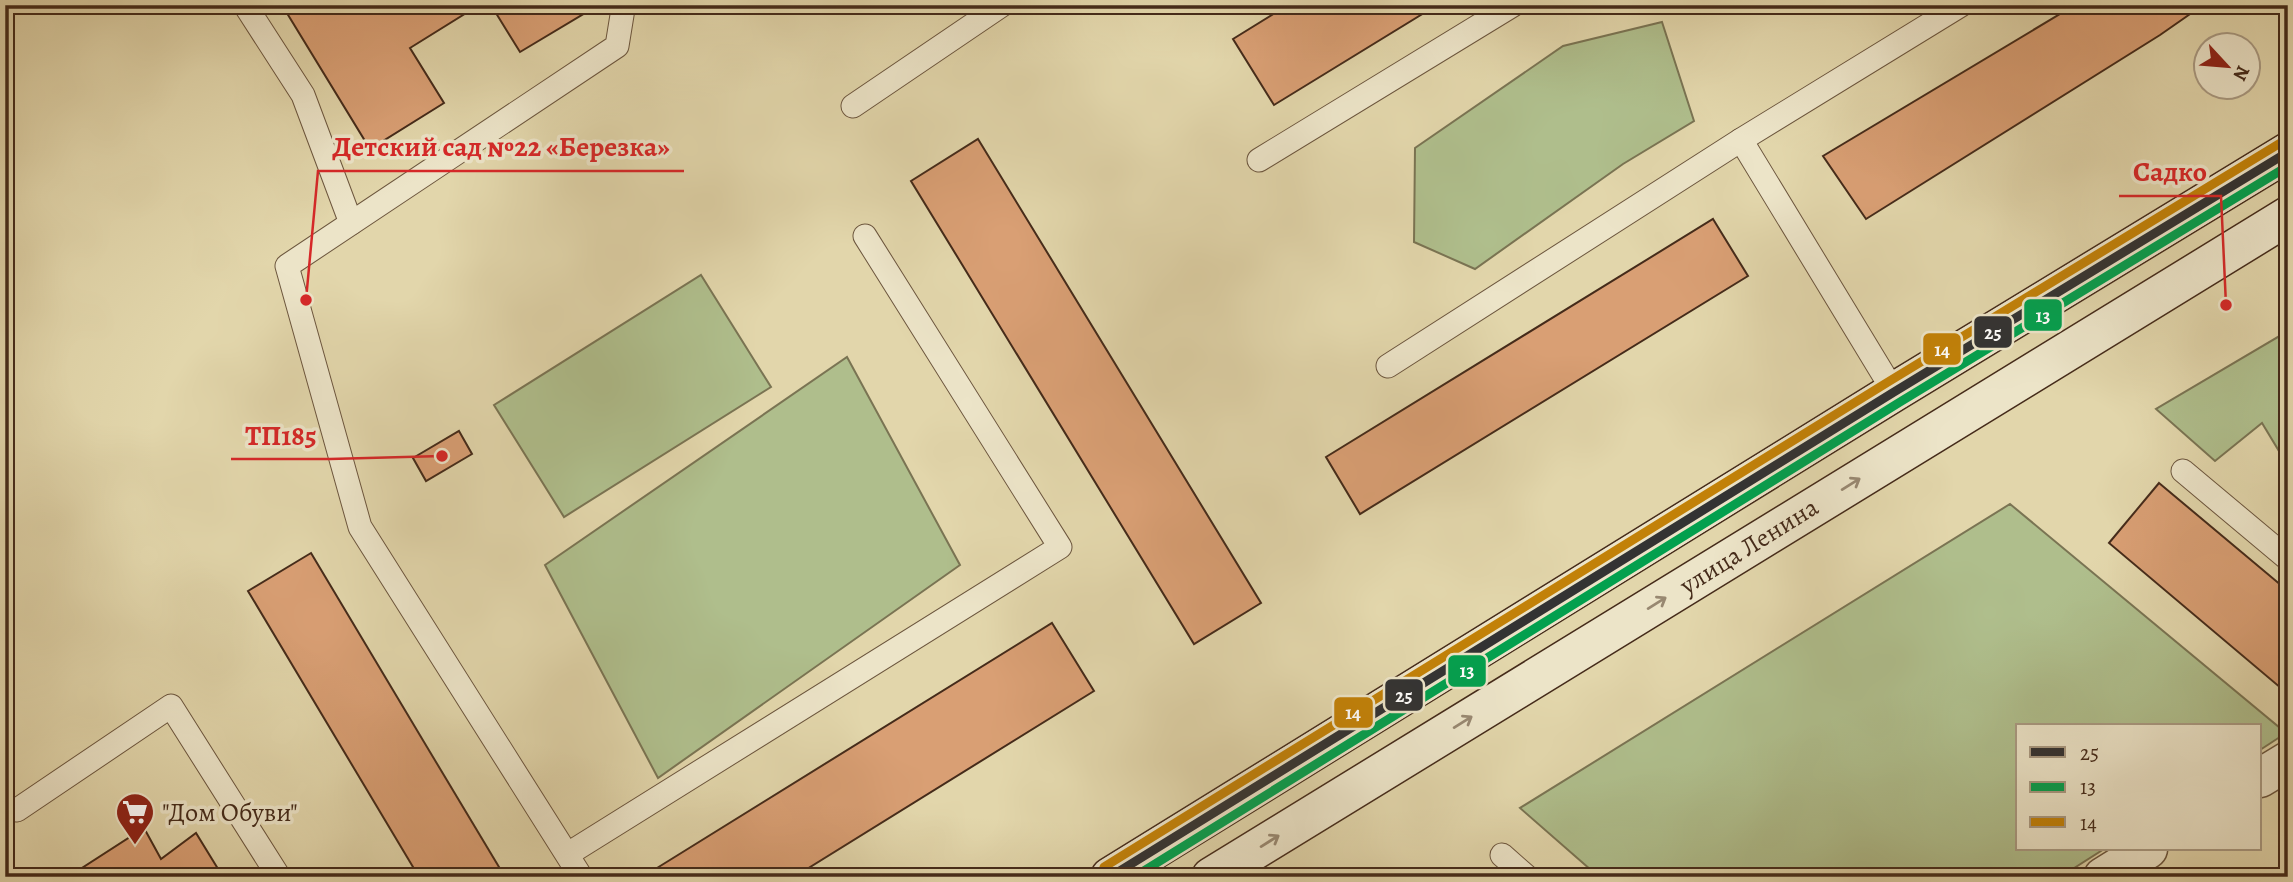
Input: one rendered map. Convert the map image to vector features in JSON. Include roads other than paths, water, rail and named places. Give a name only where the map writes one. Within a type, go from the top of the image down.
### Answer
[{"type":"main road","name":"улица Ленина","points":[[1110,877],[1894,392],[2288,152]]},
{"type":"main road","name":"улица Ленина","points":[[1211,877],[2288,216]]},
{"type":"main road","points":[[2262,777],[2288,761]]},
{"type":"main road","points":[[2103,877],[2146,850]]},
{"type":"lane","points":[[245,5],[303,94],[351,223]]},
{"type":"lane","points":[[582,877],[360,527],[286,266],[617,46],[623,9],[621,5]]},
{"type":"lane","points":[[853,106],[1002,5]]},
{"type":"lane","points":[[1259,160],[1514,5]]},
{"type":"lane","points":[[1388,366],[1741,140],[1961,5]]},
{"type":"lane","points":[[1741,140],[1894,392]]},
{"type":"lane","points":[[568,854],[1060,547],[865,236]]},
{"type":"lane","points":[[2183,471],[2288,559]]},
{"type":"lane","points":[[16,810],[171,706],[279,877]]},
{"type":"lane","points":[[1502,855],[1527,877]]},
{"type":"place","name":"Детский сад №22 «Березка»","points":[[306,300]]},
{"type":"place","name":"Садко","points":[[2226,305]]},
{"type":"place","name":"ТП185","points":[[442,456]]},
{"type":"place","name":"\"Дом Обуви\"","points":[[135,846]]}]
